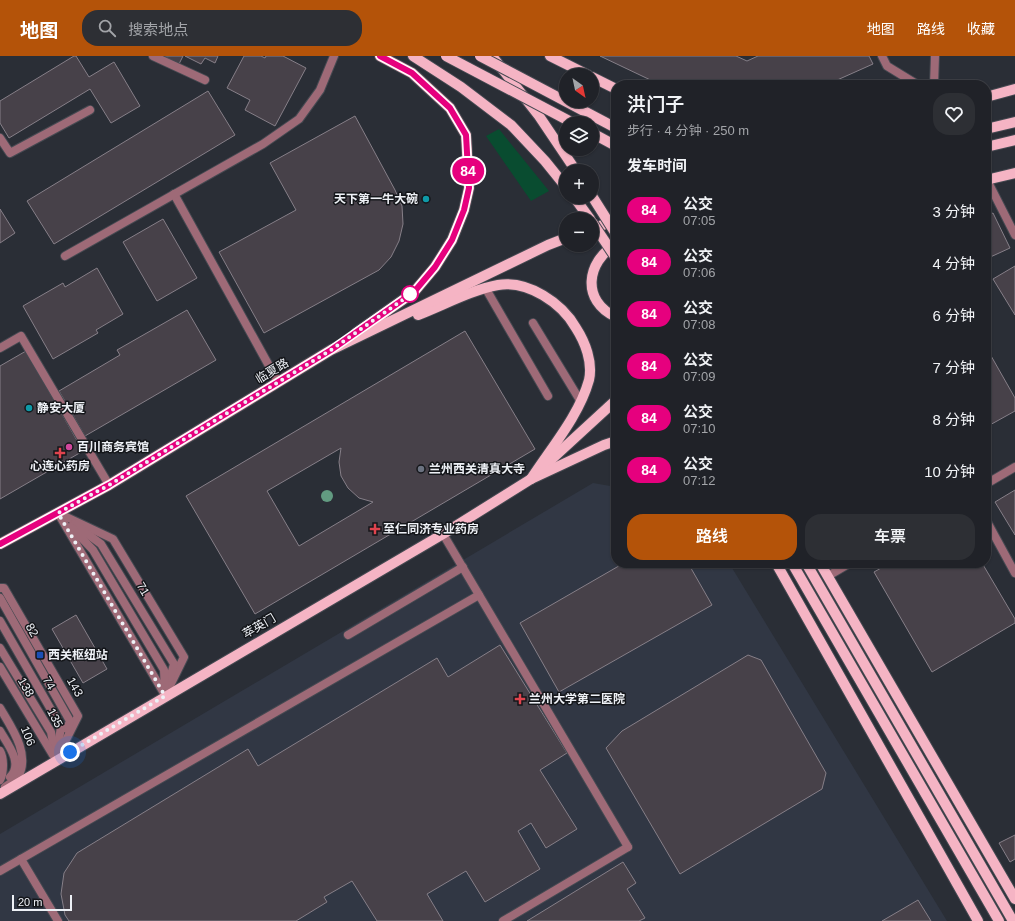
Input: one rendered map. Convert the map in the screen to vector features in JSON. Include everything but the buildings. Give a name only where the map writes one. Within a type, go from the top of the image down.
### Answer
[{"type":"main road","points":[[331,350],[414,292],[435,267],[452,240],[464,210],[469,188],[466,135],[450,108],[412,73],[380,56]]},
{"type":"main road","points":[[413,56],[461,87],[511,125],[545,160],[559,178]]},
{"type":"main road","points":[[446,56],[560,116]]},
{"type":"main road","points":[[480,56],[611,125]]},
{"type":"main road","points":[[492,56],[539,116],[571,164]]},
{"type":"main road","points":[[550,56],[574,68]]},
{"type":"main road","points":[[599,80],[611,86]]},
{"type":"main road","points":[[991,96],[1015,89]]},
{"type":"main road","points":[[991,129],[1015,122]]},
{"type":"main road","points":[[599,137],[611,143]]},
{"type":"main road","points":[[991,146],[1015,140]]},
{"type":"main road","points":[[991,179],[1015,173]]},
{"type":"main road","points":[[597,204],[611,226]]},
{"type":"main road","points":[[599,226],[611,222]]},
{"type":"main road","points":[[599,232],[611,250]]},
{"type":"main road","name":"临夏路","points":[[0,544],[109,485],[331,350],[559,241]]},
{"type":"main road","points":[[611,247],[606,250],[594,266],[591,278],[597,300],[604,309],[611,313]]},
{"type":"main road","points":[[331,350],[486,288],[500,285],[518,286],[552,299],[564,310],[581,335],[589,361],[589,378],[581,402],[531,479]]},
{"type":"main road","points":[[531,479],[611,405]]},
{"type":"main road","points":[[531,479],[604,445],[611,443]]},
{"type":"main road","name":"萃英门","points":[[0,792],[443,534],[531,479]]},
{"type":"main road","points":[[779,568],[978,921]]},
{"type":"main road","points":[[795,568],[999,921]]},
{"type":"main road","points":[[809,568],[1013,921]]},
{"type":"main road","points":[[823,568],[1015,899]]},
{"type":"street","points":[[153,56],[206,80]]},
{"type":"street","points":[[65,256],[264,144],[300,119],[320,90],[334,56]]},
{"type":"street","points":[[882,56],[887,66],[910,80]]},
{"type":"street","points":[[934,80],[935,56]]},
{"type":"street","points":[[0,138],[10,153],[90,110]]},
{"type":"street","points":[[991,188],[1015,235]]},
{"type":"street","points":[[174,194],[278,382]]},
{"type":"street","points":[[486,288],[548,396]]},
{"type":"street","points":[[533,322],[581,402]]},
{"type":"street","points":[[0,348],[21,336],[109,485]]},
{"type":"street","points":[[991,481],[1015,467]]},
{"type":"street","points":[[58,513],[113,539],[184,657],[165,696]]},
{"type":"street","points":[[58,513],[165,696]]},
{"type":"street","name":"71","points":[[58,513],[102,544],[174,664],[165,696]]},
{"type":"street","points":[[991,529],[1015,573]]},
{"type":"street","points":[[443,534],[628,847],[503,921]]},
{"type":"street","points":[[348,634],[462,567]]},
{"type":"street","points":[[828,576],[842,568]]},
{"type":"street","name":"143","points":[[0,588],[4,588],[78,716],[56,760]]},
{"type":"street","points":[[0,871],[479,595]]},
{"type":"street","name":"82","points":[[0,598],[70,721],[56,760]]},
{"type":"street","name":"74","points":[[0,621],[61,727],[56,760]]},
{"type":"street","name":"135","points":[[0,648],[51,732],[56,760]]},
{"type":"street","name":"138","points":[[0,667],[56,760]]},
{"type":"street","name":"106","points":[[0,708],[15,734],[23,756],[17,777],[0,792]]},
{"type":"street","points":[[0,730],[15,756],[14,774],[0,788]]},
{"type":"street","points":[[0,751],[3,756],[2,777],[0,780]]},
{"type":"street","points":[[21,859],[58,921]]},
{"type":"shaded area","name":"兰州大学第二医院","points":[[593,483],[611,486],[611,568],[732,568],[947,921],[0,921],[0,834]]},
{"type":"green space","points":[[499,129],[549,191],[531,201],[486,136]]},
{"type":"bus line","name":"84","points":[[0,544],[109,485],[331,350],[414,292],[435,267],[452,240],[464,210],[469,188],[466,135],[450,108],[412,73],[380,56]]},
{"type":"place","name":"天下第一牛大碗","points":[[426,199]]},
{"type":"place","name":"静安大厦","points":[[29,408]]},
{"type":"place","name":"百川商务宾馆","points":[[69,447]]},
{"type":"place","name":"心连心药房","points":[[60,453]]},
{"type":"place","name":"兰州西关清真大寺","points":[[421,469]]},
{"type":"place","name":"至仁同济专业药房","points":[[375,529]]},
{"type":"place","name":"西关枢纽站","points":[[40,655]]},
{"type":"place","name":"兰州大学第二医院","points":[[520,699]]},
{"type":"route","points":[[70,752],[165,696],[58,513],[109,485],[331,350],[414,292],[410,294]]}]
